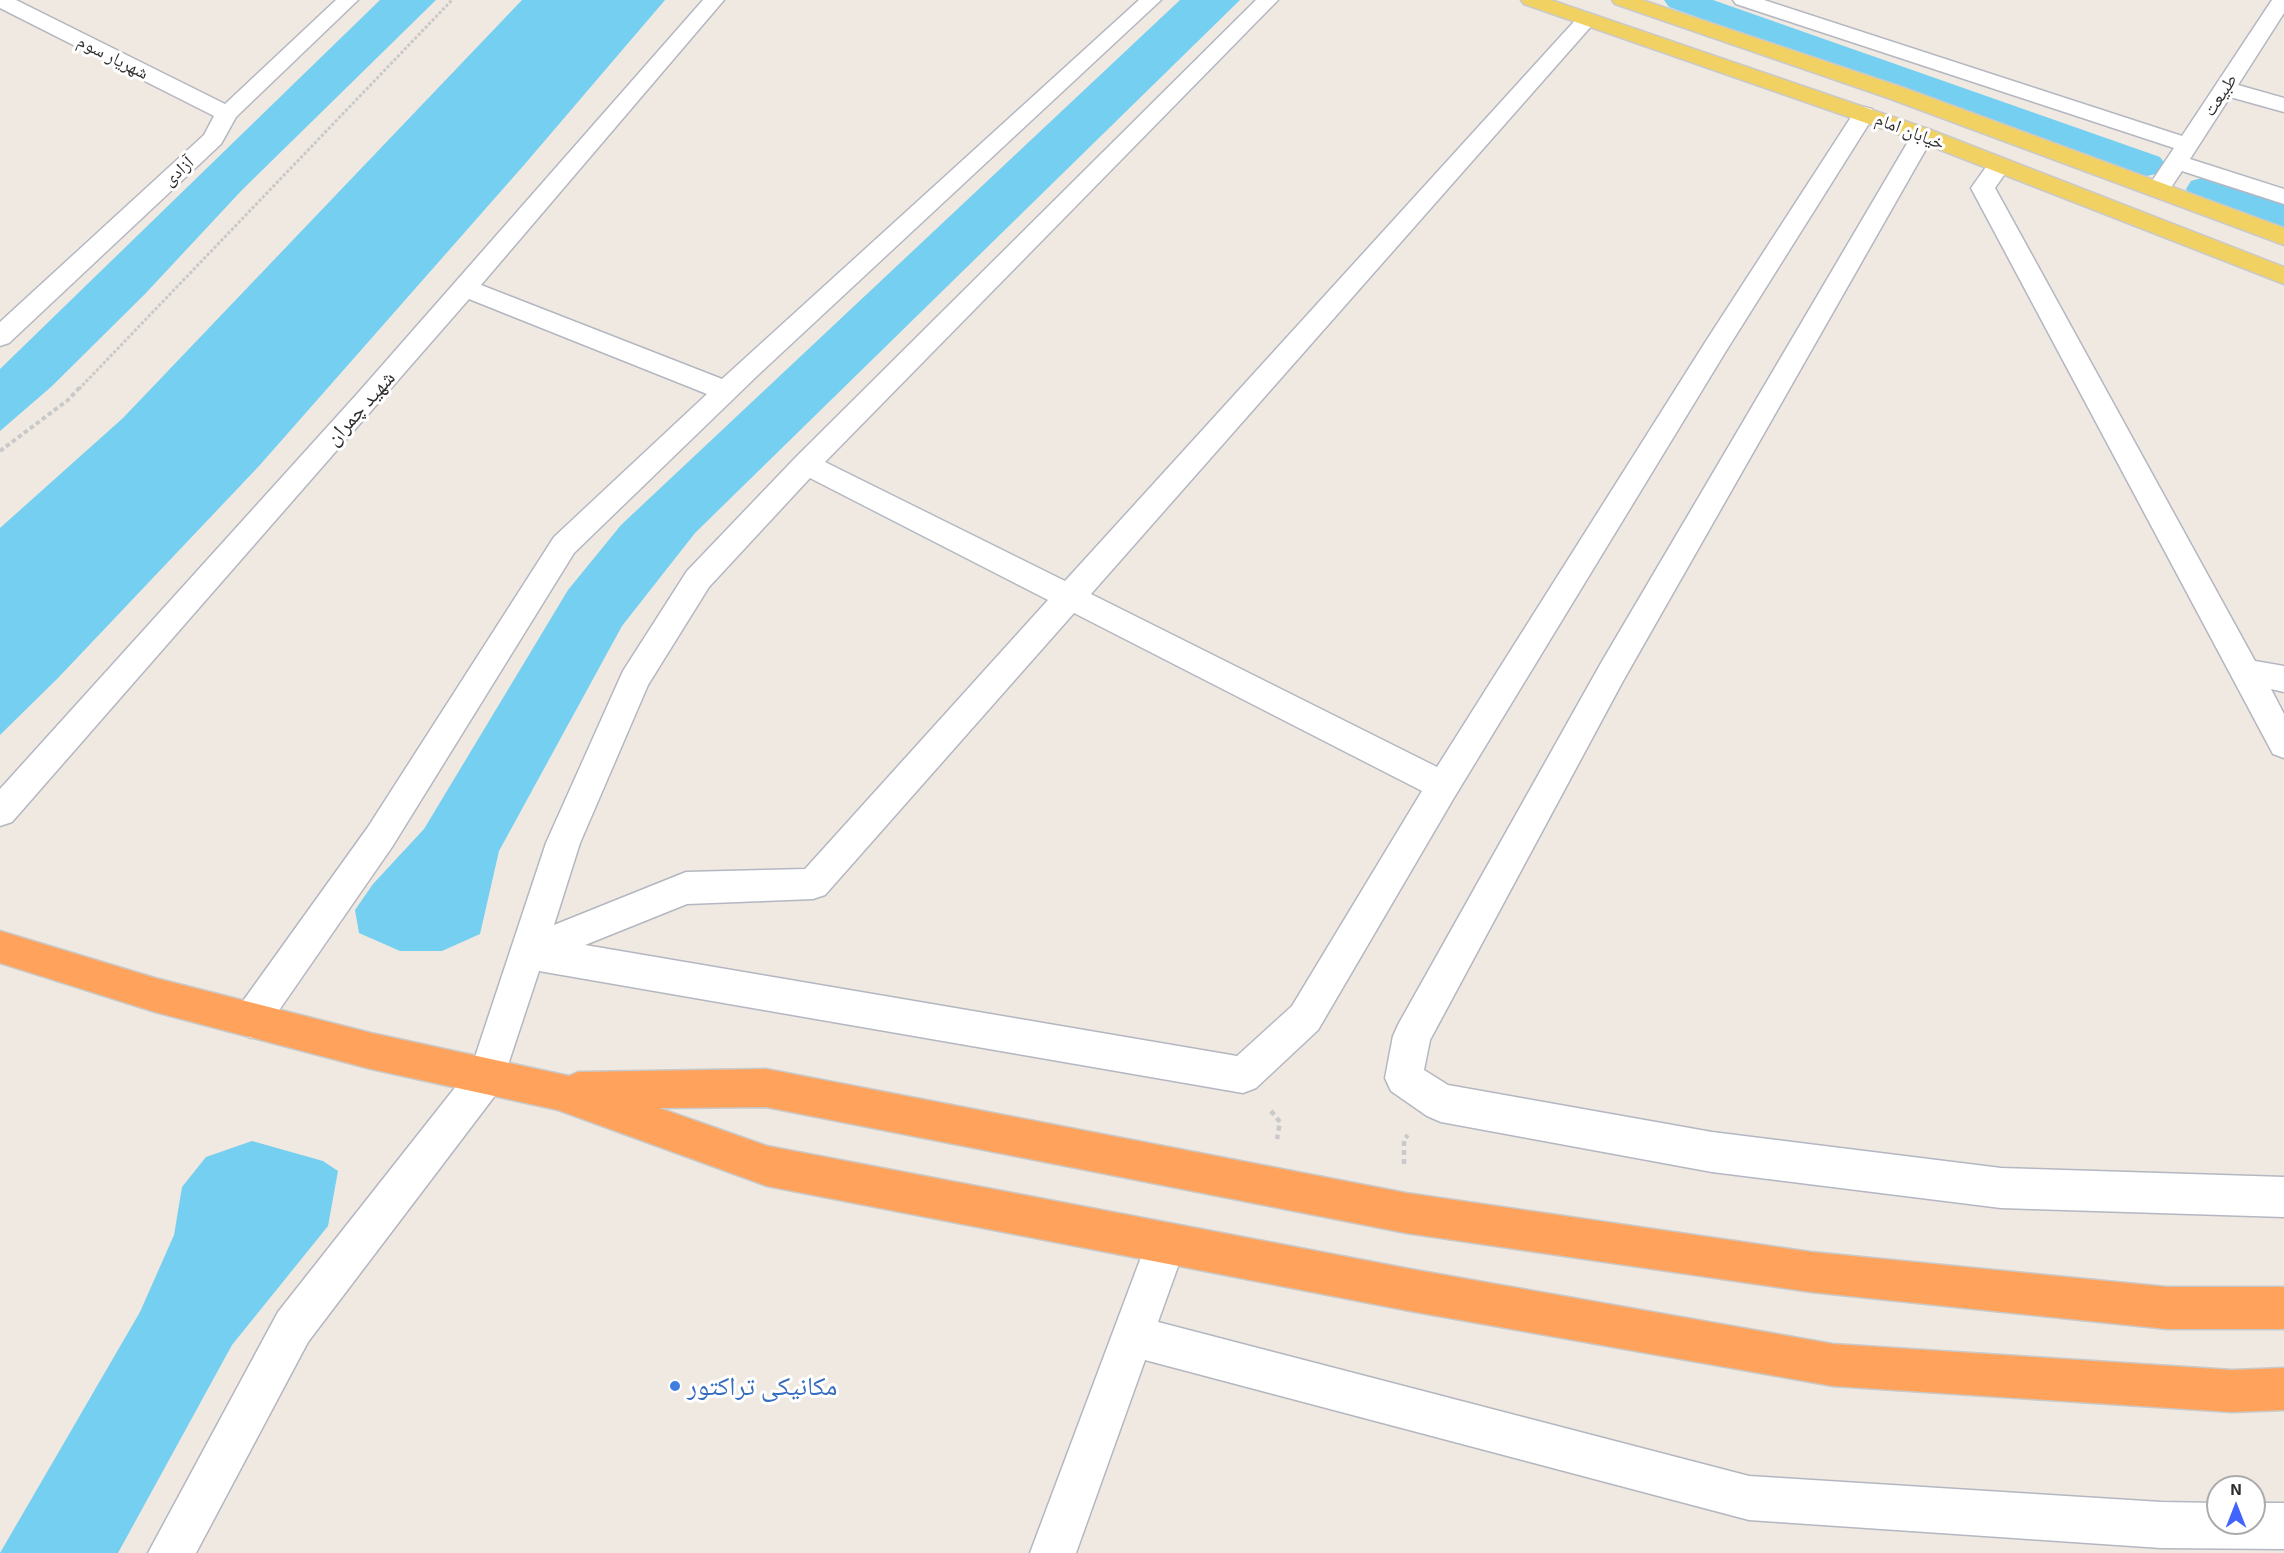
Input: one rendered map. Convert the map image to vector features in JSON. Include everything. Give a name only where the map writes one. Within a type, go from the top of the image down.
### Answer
[{"type":"highway","points":[[0,947],[155,995],[371,1051],[558,1091],[767,1166],[1166,1244],[1833,1365],[2232,1391],[2284,1389]]},
{"type":"highway","points":[[558,1091],[766,1088],[1406,1213],[1811,1272],[2167,1308],[2284,1308]]},
{"type":"main road","name":"خیابان امام","points":[[1531,0],[1923,135],[2284,276]]},
{"type":"main road","name":"خیابان امام","points":[[1622,0],[1896,93],[2284,237]]},
{"type":"street","name":"شهریار سوم","points":[[0,0],[227,114]]},
{"type":"street","name":"آزادی","points":[[0,337],[26,310],[213,139],[227,114],[348,0]]},
{"type":"street","name":"شهید چمران","points":[[0,812],[465,288],[714,0]]},
{"type":"street","points":[[251,1020],[380,837],[564,545],[726,391],[1151,0]]},
{"type":"street","points":[[171,1553],[293,1327],[487,1076],[563,843],[634,680],[698,579],[806,464],[1268,0]]},
{"type":"street","points":[[1743,0],[2183,153],[2284,197]]},
{"type":"street","name":"طبیعت","points":[[2158,190],[2276,5]]},
{"type":"street","points":[[527,952],[686,888],[813,884],[1587,19]]},
{"type":"street","points":[[2224,88],[2284,105]]},
{"type":"street","points":[[527,952],[1243,1075],[1305,1018],[1443,786],[1715,347],[1864,114]]},
{"type":"street","points":[[1923,135],[1612,672],[1412,1036],[1404,1078],[1442,1104],[1712,1152],[2001,1188],[2284,1197]]},
{"type":"street","points":[[1999,165],[1983,188],[2284,744]]},
{"type":"street","points":[[465,288],[726,391]]},
{"type":"street","points":[[0,306],[26,310]]},
{"type":"street","points":[[806,464],[1443,786]]},
{"type":"street","points":[[2246,672],[2284,679]]},
{"type":"street","points":[[1053,1553],[1166,1244]]},
{"type":"street","points":[[1133,1336],[1749,1498],[2161,1525],[2284,1526]]},
{"type":"path","points":[[0,451],[68,400],[211,248],[452,0]]},
{"type":"path","points":[[1243,1075],[1280,1122],[1268,1187]]},
{"type":"path","points":[[1406,1213],[1404,1139],[1442,1104]]},
{"type":"water","points":[[380,0],[436,0],[242,190],[145,294],[51,387],[0,431],[0,369]]},
{"type":"water","points":[[522,0],[665,0],[524,165],[259,466],[58,678],[0,735],[0,528],[123,418]]},
{"type":"water","points":[[1180,0],[1240,0],[695,533],[622,626],[499,851],[480,934],[442,951],[400,951],[359,933],[355,910],[373,884],[424,829],[568,590],[621,525]]},
{"type":"water","points":[[252,1141],[323,1161],[338,1171],[328,1226],[232,1345],[118,1553],[0,1553],[140,1312],[174,1235],[182,1187],[206,1157]]},
{"type":"waterway","points":[[1681,0],[2147,165]]},
{"type":"waterway","points":[[2205,189],[2284,217]]},
{"type":"place","name":"مکانیکی تراکتور","points":[[675,1386]]}]
